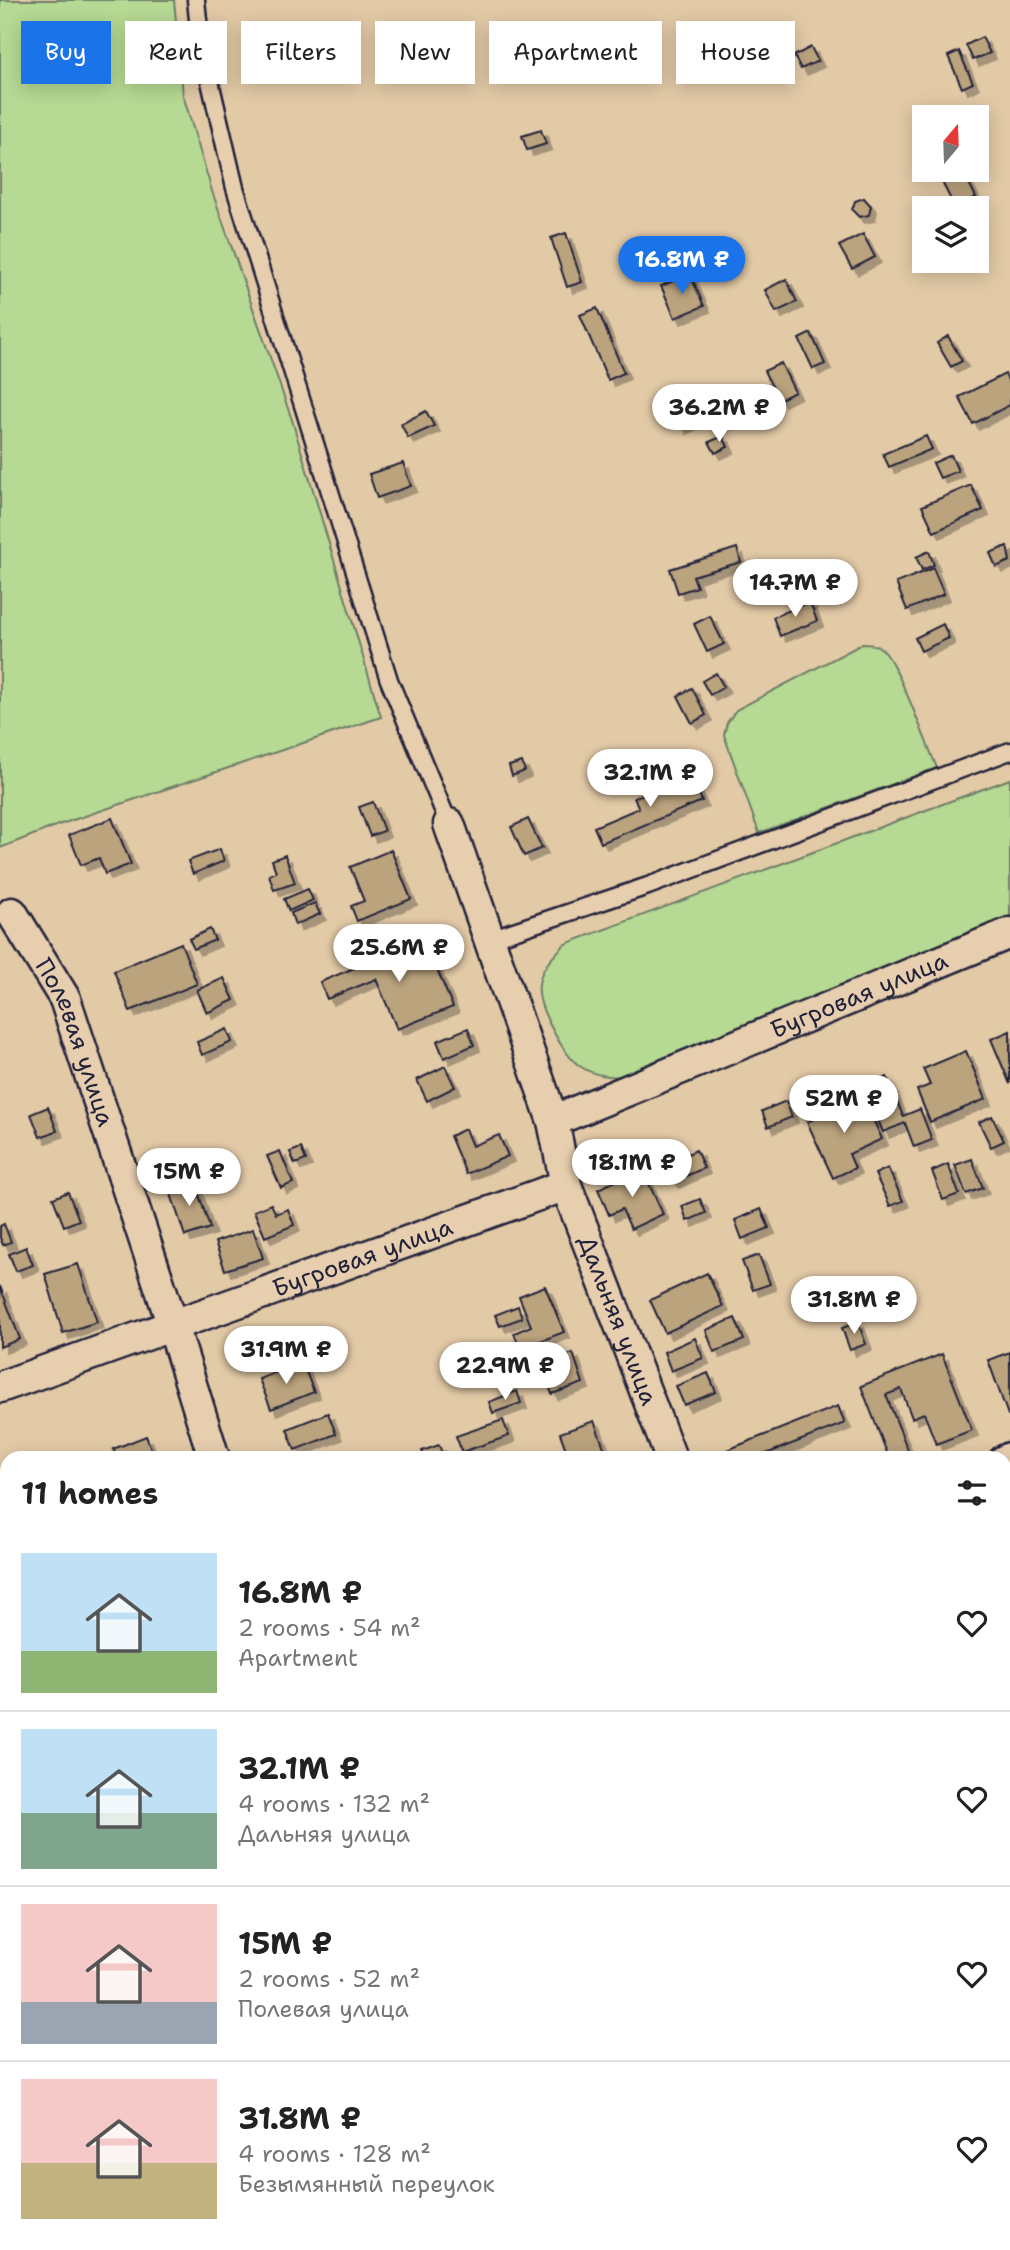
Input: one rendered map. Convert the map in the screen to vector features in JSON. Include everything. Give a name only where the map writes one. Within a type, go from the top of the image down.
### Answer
[{"type":"street","name":"Дальняя улица","points":[[449,824],[553,1121],[566,1185],[668,1451]]},
{"type":"street","name":"Полевая улица","points":[[6,908],[65,999],[212,1451]]},
{"type":"street","name":"Бугровая улица","points":[[553,1121],[1010,933]]},
{"type":"street","name":"Бугровая улица","points":[[0,1387],[566,1185]]},
{"type":"lane","points":[[197,0],[200,39],[235,188],[388,680],[449,824]]},
{"type":"lane","points":[[490,939],[648,886],[1010,751]]},
{"type":"green space","points":[[0,0],[174,0],[176,21],[125,21],[125,84],[182,84],[212,191],[292,420],[381,717],[61,824],[0,848]]},
{"type":"green space","points":[[862,644],[882,649],[896,670],[937,768],[759,833],[724,735],[727,723],[736,710]]},
{"type":"green space","points":[[1010,779],[1010,930],[634,1077],[603,1075],[582,1068],[573,1061],[558,1040],[541,1005],[539,984],[545,967],[565,944]]},
{"type":"building","points":[[982,37],[990,53],[973,60],[966,45]]},
{"type":"building","points":[[811,47],[818,61],[801,69],[795,55]]},
{"type":"building","points":[[959,51],[973,83],[962,88],[948,56]]},
{"type":"building","points":[[541,130],[546,144],[527,150],[522,136]]},
{"type":"building","points":[[942,182],[968,182],[976,196],[949,196]]},
{"type":"building","points":[[864,198],[871,206],[869,215],[859,217],[852,210],[855,201]]},
{"type":"building","points":[[566,233],[582,282],[567,287],[551,238]]},
{"type":"building","points":[[863,234],[875,257],[852,269],[839,246]]},
{"type":"building","points":[[690,274],[704,306],[675,318],[661,286]]},
{"type":"building","points":[[786,279],[797,302],[776,312],[765,290]]},
{"type":"building","points":[[597,308],[624,373],[608,380],[580,315]]},
{"type":"building","points":[[811,333],[825,364],[813,369],[799,339]]},
{"type":"building","points":[[948,336],[962,361],[951,367],[937,343]]},
{"type":"building","points":[[781,363],[795,392],[779,400],[764,371]]},
{"type":"building","points":[[1005,374],[1010,384],[1010,405],[973,424],[959,397]]},
{"type":"building","points":[[677,392],[691,423],[681,428],[666,397]]},
{"type":"building","points":[[426,411],[434,426],[408,438],[401,424]]},
{"type":"building","points":[[723,436],[728,447],[715,453],[709,442]]},
{"type":"building","points":[[926,436],[932,449],[889,467],[883,454]]},
{"type":"building","points":[[951,455],[958,471],[940,478],[933,463]]},
{"type":"building","points":[[403,463],[411,486],[377,498],[369,474]]},
{"type":"building","points":[[971,485],[983,510],[934,532],[922,506]]},
{"type":"building","points":[[1007,546],[1010,561],[996,567],[990,553]]},
{"type":"building","points":[[737,548],[741,562],[693,576],[697,587],[678,593],[670,569]]},
{"type":"building","points":[[929,551],[934,565],[922,570],[916,557]]},
{"type":"building","points":[[933,568],[944,594],[907,610],[896,583]]},
{"type":"building","points":[[810,602],[817,621],[780,636],[773,617]]},
{"type":"building","points":[[710,616],[724,644],[707,652],[694,624]]},
{"type":"building","points":[[943,624],[949,638],[921,651],[915,638]]},
{"type":"building","points":[[716,673],[724,687],[710,695],[702,681]]},
{"type":"building","points":[[692,688],[706,715],[692,723],[678,696]]},
{"type":"building","points":[[522,762],[525,771],[512,776],[509,766]]},
{"type":"building","points":[[668,777],[675,793],[695,784],[702,801],[601,843],[594,827],[639,808],[634,798],[651,791],[648,786]]},
{"type":"building","points":[[373,802],[384,831],[370,836],[359,807]]},
{"type":"building","points":[[112,818],[131,864],[105,874],[99,858],[81,865],[69,835]]},
{"type":"building","points":[[528,819],[542,848],[524,856],[511,827]]},
{"type":"building","points":[[220,849],[224,861],[193,874],[188,861]]},
{"type":"building","points":[[391,850],[411,899],[357,921],[351,906],[364,901],[350,867]]},
{"type":"building","points":[[285,855],[295,883],[274,890],[269,875],[276,872],[272,860]]},
{"type":"building","points":[[308,889],[313,900],[289,911],[284,899]]},
{"type":"building","points":[[315,903],[320,914],[295,925],[291,913]]},
{"type":"building","points":[[210,929],[215,940],[194,949],[189,939]]},
{"type":"building","points":[[424,939],[453,1007],[397,1029],[376,979],[327,999],[320,982]]},
{"type":"building","points":[[181,943],[197,984],[130,1011],[114,971]]},
{"type":"building","points":[[224,978],[234,1000],[207,1013],[197,990]]},
{"type":"building","points":[[468,1028],[474,1045],[444,1058],[437,1041]]},
{"type":"building","points":[[227,1029],[232,1042],[202,1055],[197,1042]]},
{"type":"building","points":[[1010,1031],[1010,1084],[991,1039]]},
{"type":"building","points":[[966,1051],[986,1099],[930,1122],[917,1090],[930,1085],[923,1069]]},
{"type":"building","points":[[445,1066],[455,1087],[427,1101],[417,1080]]},
{"type":"building","points":[[887,1077],[903,1116],[920,1109],[932,1140],[914,1147],[905,1123],[883,1132],[864,1087]]},
{"type":"building","points":[[863,1097],[882,1139],[849,1154],[855,1168],[833,1178],[807,1122]]},
{"type":"building","points":[[786,1101],[792,1117],[768,1127],[762,1111]]},
{"type":"building","points":[[48,1107],[57,1131],[40,1137],[31,1114]]},
{"type":"building","points":[[992,1116],[1004,1141],[991,1147],[979,1122]]},
{"type":"building","points":[[465,1129],[472,1146],[499,1135],[508,1156],[466,1174],[450,1136]]},
{"type":"building","points":[[301,1148],[306,1160],[295,1164],[290,1152]]},
{"type":"building","points":[[696,1150],[704,1168],[673,1182],[664,1165]]},
{"type":"building","points":[[280,1151],[293,1183],[281,1188],[267,1156]]},
{"type":"building","points":[[972,1159],[983,1188],[966,1194],[955,1165]]},
{"type":"building","points":[[948,1164],[959,1194],[943,1200],[932,1171]]},
{"type":"building","points":[[888,1168],[903,1201],[890,1206],[875,1174]]},
{"type":"building","points":[[642,1169],[663,1214],[631,1229],[622,1209],[609,1215],[598,1189]]},
{"type":"building","points":[[194,1180],[210,1228],[185,1236],[169,1188]]},
{"type":"building","points":[[68,1192],[79,1220],[64,1226],[53,1198]]},
{"type":"building","points":[[700,1199],[706,1213],[687,1221],[682,1206]]},
{"type":"building","points":[[271,1204],[276,1214],[288,1209],[294,1225],[265,1237],[254,1211]]},
{"type":"building","points":[[761,1209],[769,1228],[742,1239],[735,1220]]},
{"type":"building","points":[[4,1224],[11,1242],[3,1245],[0,1226]]},
{"type":"building","points":[[253,1229],[263,1258],[225,1270],[215,1242]]},
{"type":"building","points":[[26,1247],[33,1265],[16,1271],[9,1254]]},
{"type":"building","points":[[759,1255],[770,1284],[753,1290],[742,1261]]},
{"type":"building","points":[[78,1264],[97,1322],[63,1333],[45,1274]]},
{"type":"building","points":[[707,1273],[723,1306],[665,1333],[650,1300]]},
{"type":"building","points":[[0,1286],[20,1339],[0,1347]]},
{"type":"building","points":[[545,1286],[564,1332],[520,1349],[514,1333],[531,1326],[519,1296]]},
{"type":"building","points":[[518,1306],[522,1318],[500,1326],[495,1315]]},
{"type":"building","points":[[735,1318],[744,1340],[714,1352],[706,1330]]},
{"type":"building","points":[[858,1322],[866,1344],[850,1350],[842,1328]]},
{"type":"building","points":[[695,1338],[703,1358],[671,1371],[664,1352]]},
{"type":"building","points":[[502,1348],[508,1364],[491,1371],[485,1354]]},
{"type":"building","points":[[1010,1352],[1010,1415],[1008,1415],[988,1360]]},
{"type":"building","points":[[573,1353],[583,1383],[552,1394],[541,1364]]},
{"type":"building","points":[[942,1354],[972,1430],[936,1444],[924,1413],[912,1418],[901,1389],[886,1395],[908,1451],[886,1451],[861,1386]]},
{"type":"building","points":[[302,1362],[314,1392],[271,1409],[259,1379]]},
{"type":"building","points":[[708,1373],[716,1392],[684,1405],[676,1386]]},
{"type":"building","points":[[517,1391],[521,1403],[493,1413],[489,1402]]},
{"type":"building","points":[[838,1406],[845,1423],[774,1451],[725,1451]]},
{"type":"building","points":[[328,1413],[336,1434],[295,1450],[287,1429]]},
{"type":"building","points":[[503,1420],[509,1436],[462,1451],[456,1436]]},
{"type":"building","points":[[594,1421],[605,1450],[566,1451],[560,1433]]},
{"type":"building","points":[[146,1436],[152,1451],[114,1451],[113,1449]]},
{"type":"building","points":[[439,1445],[441,1451],[422,1451]]}]
